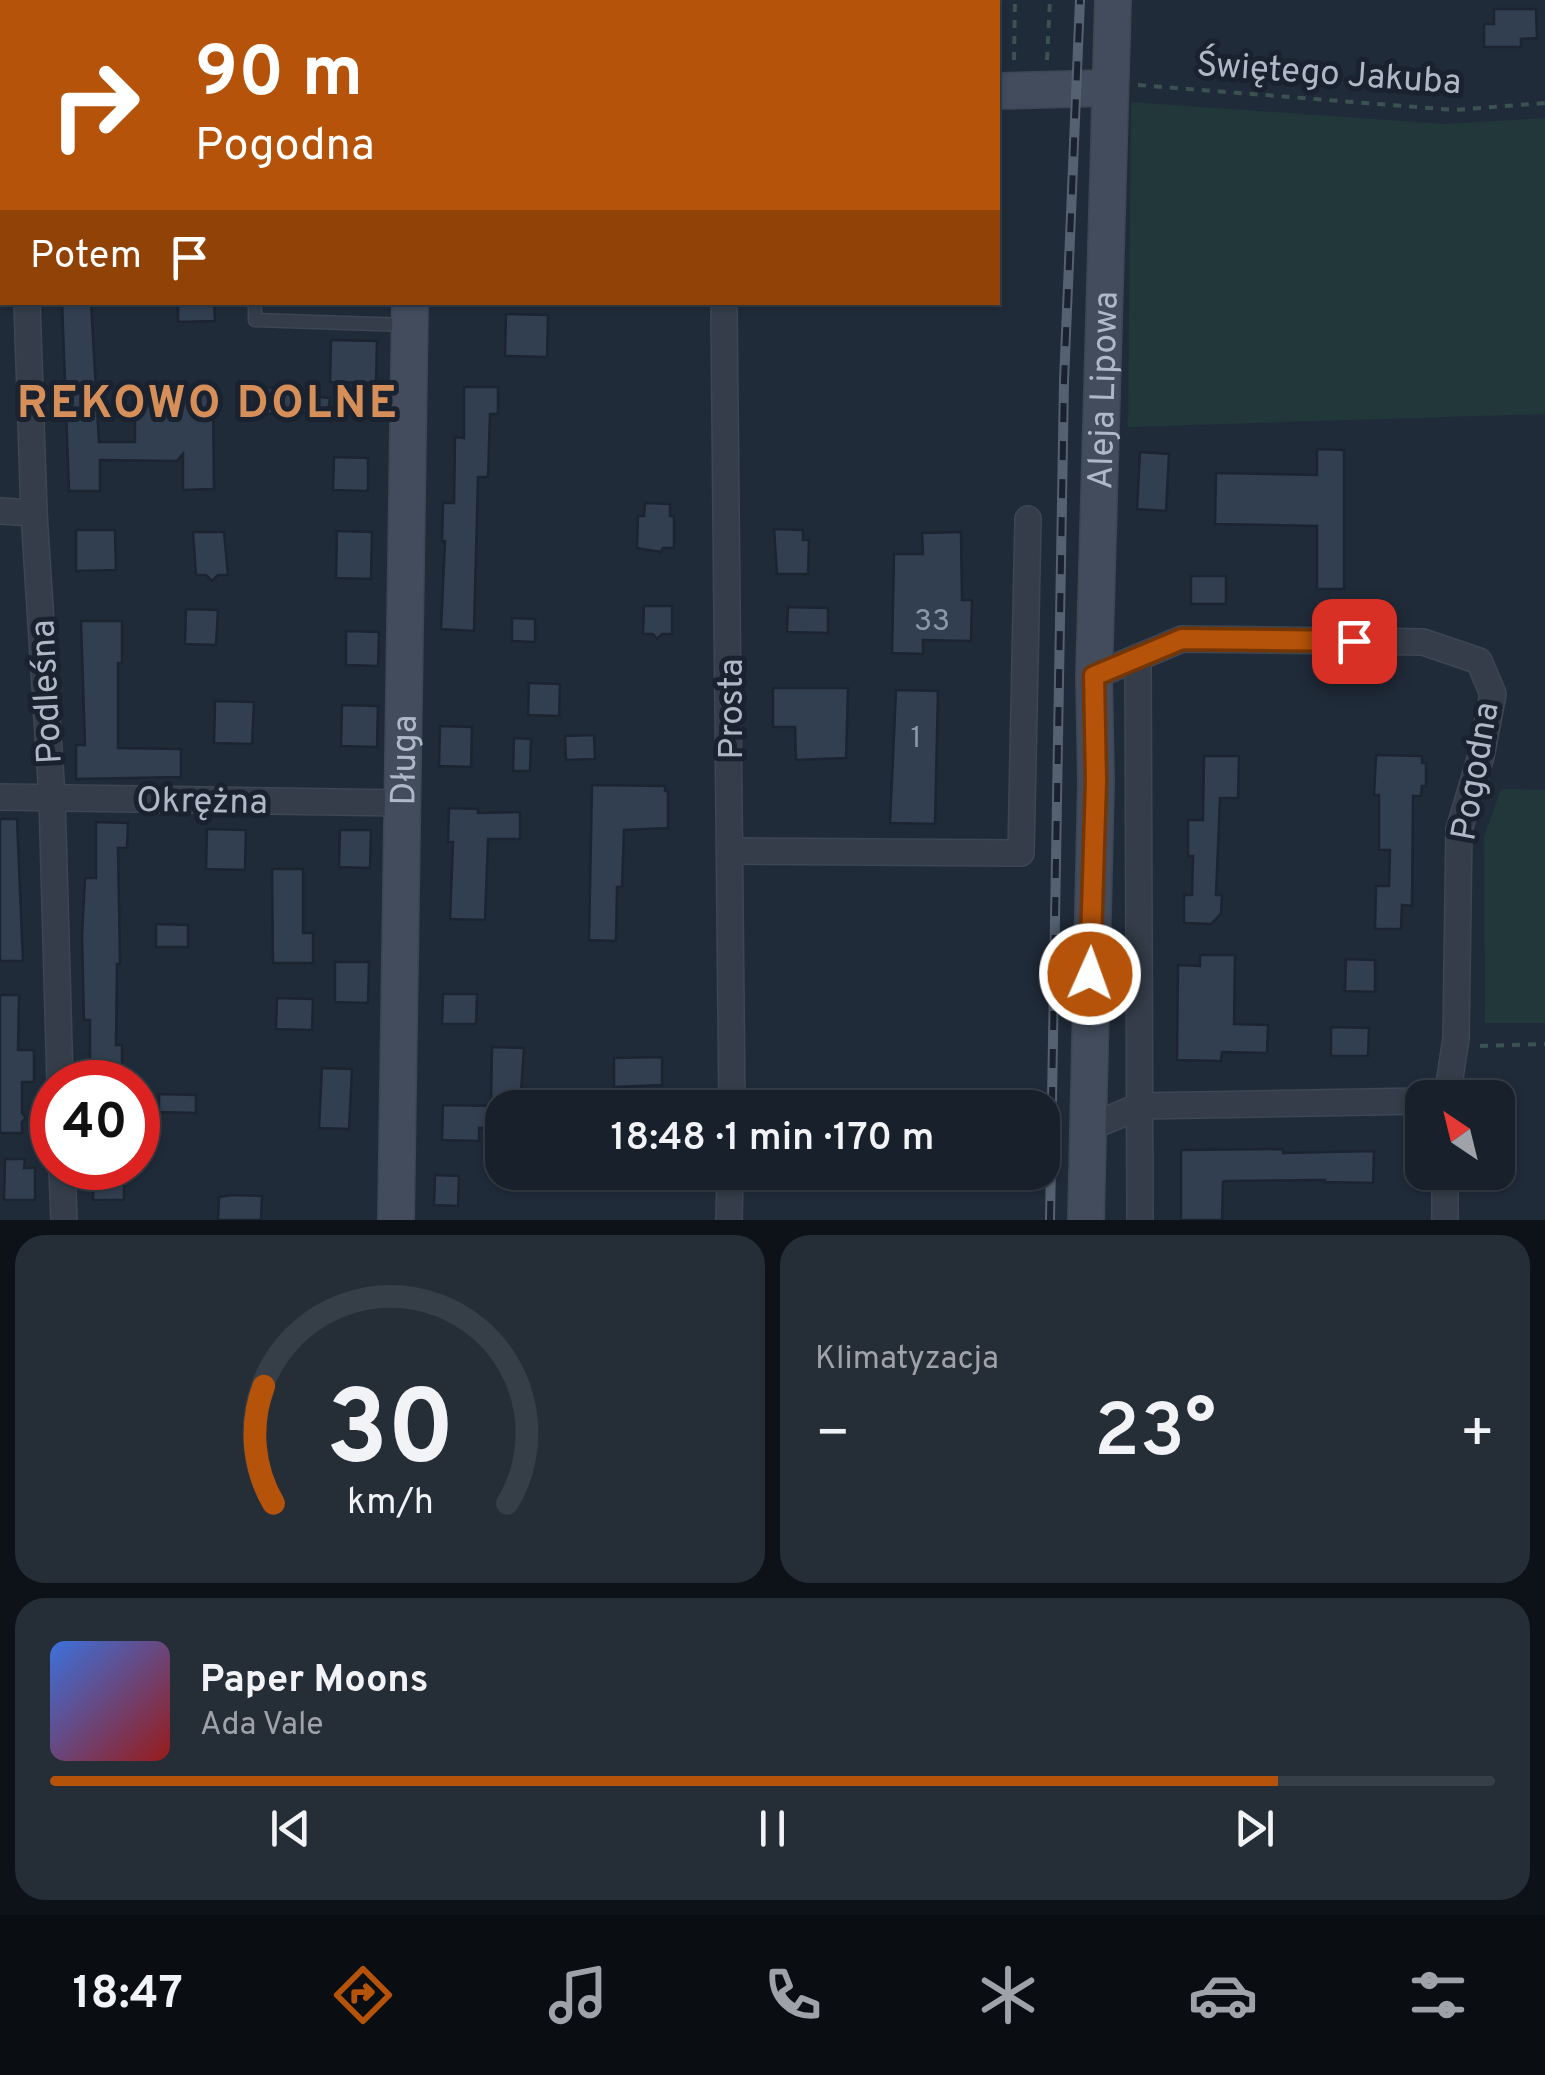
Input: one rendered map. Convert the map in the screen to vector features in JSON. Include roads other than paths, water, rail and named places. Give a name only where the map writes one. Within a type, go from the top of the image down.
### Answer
[{"type":"street","name":"Aleja Lipowa","points":[[1086,1220],[1096,781],[1094,676],[1113,0]]},
{"type":"street","points":[[1006,91],[1109,88]]},
{"type":"street","name":"Podleśna","points":[[27,305],[34,513],[52,798],[59,1060]]},
{"type":"street","name":"Prosta","points":[[724,311],[732,1090]]},
{"type":"street","name":"Długa","points":[[396,1220],[410,314]]},
{"type":"street","points":[[0,511],[34,513]]},
{"type":"street","points":[[731,850],[1021,853],[1028,519]]},
{"type":"street","name":"Pogodna","points":[[1094,676],[1182,639],[1423,642],[1479,661],[1493,694],[1481,756],[1459,830],[1455,1046],[1449,1080]]},
{"type":"street","points":[[1138,657],[1140,1220]]},
{"type":"street","points":[[1096,781],[1138,782]]},
{"type":"street","name":"Okrężna","points":[[0,797],[404,803]]},
{"type":"street","points":[[1086,1128],[1140,1106],[1405,1101]]},
{"type":"street","points":[[63,1190],[64,1220]]},
{"type":"street","points":[[729,1220],[730,1190]]},
{"type":"street","points":[[1445,1190],[1445,1220]]},
{"type":"lane","points":[[255,305],[256,320],[410,314]]},
{"type":"railway","points":[[1050,1220],[1064,381],[1080,0]]},
{"type":"district","name":"REKOWO DOLNE","points":[[208,401]]}]
